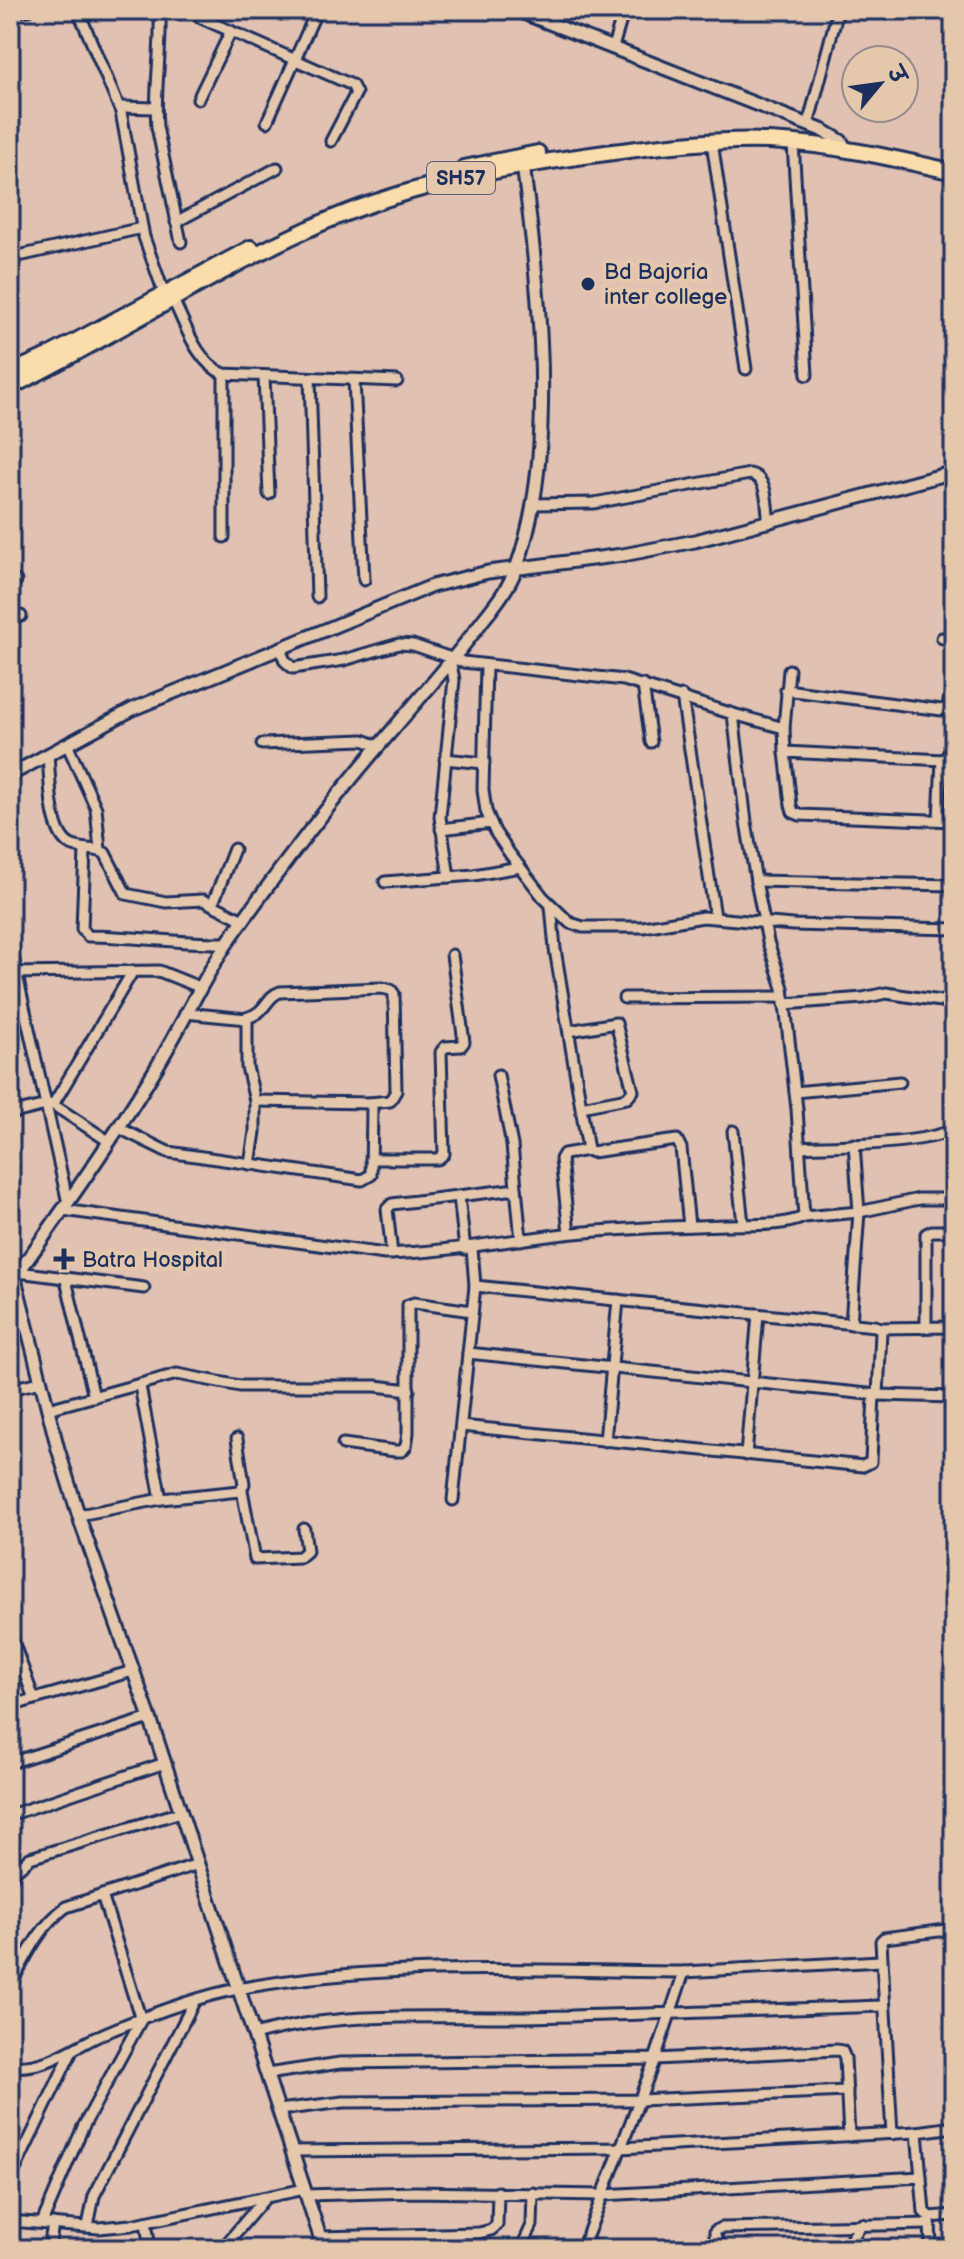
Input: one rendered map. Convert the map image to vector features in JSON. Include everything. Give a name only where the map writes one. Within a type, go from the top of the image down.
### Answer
[{"type":"main road","name":"SH57","points":[[10,387],[296,225],[350,201],[426,177],[508,158],[638,140],[735,134],[844,145],[952,170]]},
{"type":"main road","name":"SH57","points":[[10,373],[302,232],[357,208],[429,185],[523,165],[640,148],[712,142],[844,145]]},
{"type":"street","points":[[10,11],[29,10]]},
{"type":"street","points":[[78,10],[119,107],[130,152],[142,228],[168,298],[197,348],[215,370],[224,374],[397,381]]},
{"type":"street","points":[[267,122],[317,10]]},
{"type":"street","points":[[613,47],[624,10]]},
{"type":"street","points":[[808,125],[838,10]]},
{"type":"street","points":[[524,11],[808,125],[844,145]]},
{"type":"street","points":[[201,18],[352,85],[356,93],[331,141]]},
{"type":"street","points":[[160,20],[161,50],[155,108],[181,242]]},
{"type":"street","points":[[198,99],[231,31]]},
{"type":"street","points":[[119,107],[155,108]]},
{"type":"street","points":[[712,142],[746,369]]},
{"type":"street","points":[[793,143],[807,375]]},
{"type":"street","points":[[16,1274],[119,1128],[157,1067],[199,987],[243,920],[333,801],[453,662],[517,568],[532,504],[539,444],[541,350],[523,165]]},
{"type":"street","points":[[176,222],[277,168]]},
{"type":"street","points":[[10,258],[142,228]]},
{"type":"street","points":[[224,374],[224,537]]},
{"type":"street","points":[[264,376],[269,494]]},
{"type":"street","points":[[310,378],[317,597]]},
{"type":"street","points":[[354,380],[364,580]]},
{"type":"street","points":[[10,775],[133,709],[432,586],[517,568],[623,555],[695,541],[954,472]]},
{"type":"street","points":[[532,504],[594,503],[750,474],[758,476],[763,482],[769,523]]},
{"type":"street","points":[[10,619],[21,616]]},
{"type":"street","points":[[942,638],[954,640]]},
{"type":"street","points":[[280,648],[285,661],[293,668],[344,660],[399,644],[441,653],[453,662],[550,670],[643,685],[784,728]]},
{"type":"street","points":[[449,877],[441,829],[453,662]]},
{"type":"street","points":[[486,665],[483,790],[491,823],[520,867],[551,906],[570,923],[583,927],[643,927],[715,917],[764,924],[954,929]]},
{"type":"street","points":[[789,670],[784,728],[793,812],[800,815],[954,821]]},
{"type":"street","points":[[643,685],[651,742]]},
{"type":"street","points":[[786,690],[942,710],[948,707],[954,688]]},
{"type":"street","points":[[682,696],[715,917]]},
{"type":"street","points":[[733,714],[756,881],[784,1001],[795,1092],[804,1217]]},
{"type":"street","points":[[262,744],[363,740],[378,746]]},
{"type":"street","points":[[67,744],[96,808],[100,850],[111,861],[124,892],[129,897],[166,902],[193,899],[213,903],[243,920]]},
{"type":"street","points":[[785,752],[942,760],[947,759],[950,751],[954,750]]},
{"type":"street","points":[[48,754],[59,830],[70,845],[85,850],[100,850]]},
{"type":"street","points":[[445,759],[484,763]]},
{"type":"street","points":[[939,819],[942,760]]},
{"type":"street","points":[[441,829],[491,823]]},
{"type":"street","points":[[213,903],[234,849]]},
{"type":"street","points":[[85,850],[82,929],[88,936],[141,936],[194,944],[227,943]]},
{"type":"street","points":[[385,882],[520,867]]},
{"type":"street","points":[[756,881],[954,885]]},
{"type":"street","points":[[551,906],[555,949],[588,1150]]},
{"type":"street","points":[[10,944],[13,973],[49,1105],[66,1206]]},
{"type":"street","points":[[371,1159],[438,1159],[444,1154],[441,1052],[445,1047],[461,1046],[464,1042],[452,955]]},
{"type":"street","points":[[49,1105],[133,971]]},
{"type":"street","points":[[13,973],[159,971],[199,987]]},
{"type":"street","points":[[185,1013],[246,1018],[257,1015],[275,993],[280,992],[391,990],[394,994],[396,1091],[390,1101],[255,1101]]},
{"type":"street","points":[[624,998],[784,1001],[863,998],[886,993],[954,1003]]},
{"type":"street","points":[[246,1018],[249,1025],[247,1067],[255,1101],[255,1132],[250,1164]]},
{"type":"street","points":[[569,1031],[616,1023],[633,1091],[627,1098],[581,1107]]},
{"type":"street","points":[[498,1075],[512,1145],[521,1240]]},
{"type":"street","points":[[795,1092],[900,1082]]},
{"type":"street","points":[[119,1128],[168,1152],[362,1180],[371,1175],[372,1108],[369,1103]]},
{"type":"street","points":[[10,1114],[49,1105],[110,1142]]},
{"type":"street","points":[[800,1147],[922,1138],[954,1129]]},
{"type":"street","points":[[733,1131],[743,1224]]},
{"type":"street","points":[[569,1233],[561,1159],[564,1154],[677,1140],[681,1148],[689,1226]]},
{"type":"street","points":[[851,1324],[859,1212],[854,1144]]},
{"type":"street","points":[[392,1254],[389,1206],[516,1189]]},
{"type":"street","points":[[453,1500],[475,1286],[459,1197]]},
{"type":"street","points":[[66,1206],[392,1254],[469,1249],[569,1233],[793,1221],[804,1217],[859,1212],[919,1199],[954,1199]]},
{"type":"street","points":[[926,1327],[926,1234],[954,1231]]},
{"type":"street","points":[[10,1259],[79,1515],[150,1718],[324,2249]]},
{"type":"street","points":[[16,1274],[144,1288]]},
{"type":"street","points":[[66,1280],[94,1397]]},
{"type":"street","points":[[475,1286],[880,1328],[954,1327]]},
{"type":"street","points":[[605,1441],[618,1300]]},
{"type":"street","points":[[343,1444],[402,1451],[406,1446],[408,1305],[414,1303],[472,1311]]},
{"type":"street","points":[[746,1455],[758,1314]]},
{"type":"street","points":[[461,1426],[867,1465],[871,1462],[880,1328]]},
{"type":"street","points":[[468,1353],[876,1395],[954,1397]]},
{"type":"street","points":[[48,1409],[177,1374],[240,1386],[376,1386],[409,1390]]},
{"type":"street","points":[[10,1389],[41,1382]]},
{"type":"street","points":[[140,1386],[161,1499]]},
{"type":"street","points":[[237,1439],[242,1490],[255,1559],[304,1555],[307,1551],[304,1529]]},
{"type":"street","points":[[79,1515],[161,1499],[242,1490]]},
{"type":"street","points":[[10,1633],[34,1699]]},
{"type":"street","points":[[10,1706],[133,1671]]},
{"type":"street","points":[[10,1763],[150,1718]]},
{"type":"street","points":[[10,1815],[165,1763]]},
{"type":"street","points":[[10,1881],[15,1871],[30,1858],[181,1812]]},
{"type":"street","points":[[10,1986],[50,1919],[66,1907],[198,1864]]},
{"type":"street","points":[[42,2223],[83,2127],[141,2020],[102,1895]]},
{"type":"street","points":[[892,2134],[880,1946],[884,1938],[954,1929]]},
{"type":"street","points":[[10,2076],[12,2066],[45,2063],[103,2034],[194,2002],[239,1988],[302,1978],[386,1971],[684,1972],[880,1961]]},
{"type":"street","points":[[596,2249],[584,2245],[655,2059],[684,1972]]},
{"type":"street","points":[[88,2226],[94,2196],[194,2002]]},
{"type":"street","points":[[254,2035],[288,2026],[343,2018],[671,2014],[883,2006]]},
{"type":"street","points":[[267,2074],[340,2063],[655,2059],[837,2050],[842,2051],[845,2058],[849,2136]]},
{"type":"street","points":[[10,2180],[72,2051]]},
{"type":"street","points":[[279,2110],[343,2102],[639,2100],[847,2091]]},
{"type":"street","points":[[292,2151],[620,2148],[892,2134],[954,2127]]},
{"type":"street","points":[[917,2132],[924,2212],[930,2220],[931,2249]]},
{"type":"street","points":[[10,2221],[88,2226],[146,2222],[306,2192],[603,2195],[921,2177]]},
{"type":"street","points":[[320,2237],[479,2233],[491,2230],[497,2225],[498,2192]]},
{"type":"street","points":[[521,2249],[532,2225],[533,2193]]},
{"type":"street","points":[[225,2248],[265,2198]]},
{"type":"street","points":[[724,2249],[715,2237],[715,2231],[721,2228],[862,2224],[930,2220],[954,2215]]},
{"type":"street","points":[[146,2222],[150,2249]]},
{"type":"street","points":[[49,2249],[53,2224]]},
{"type":"street","points":[[844,2249],[862,2224]]},
{"type":"place","name":"Bd Bajoria inter college","points":[[588,284]]},
{"type":"place","name":"Batra Hospital","points":[[64,1259]]}]
